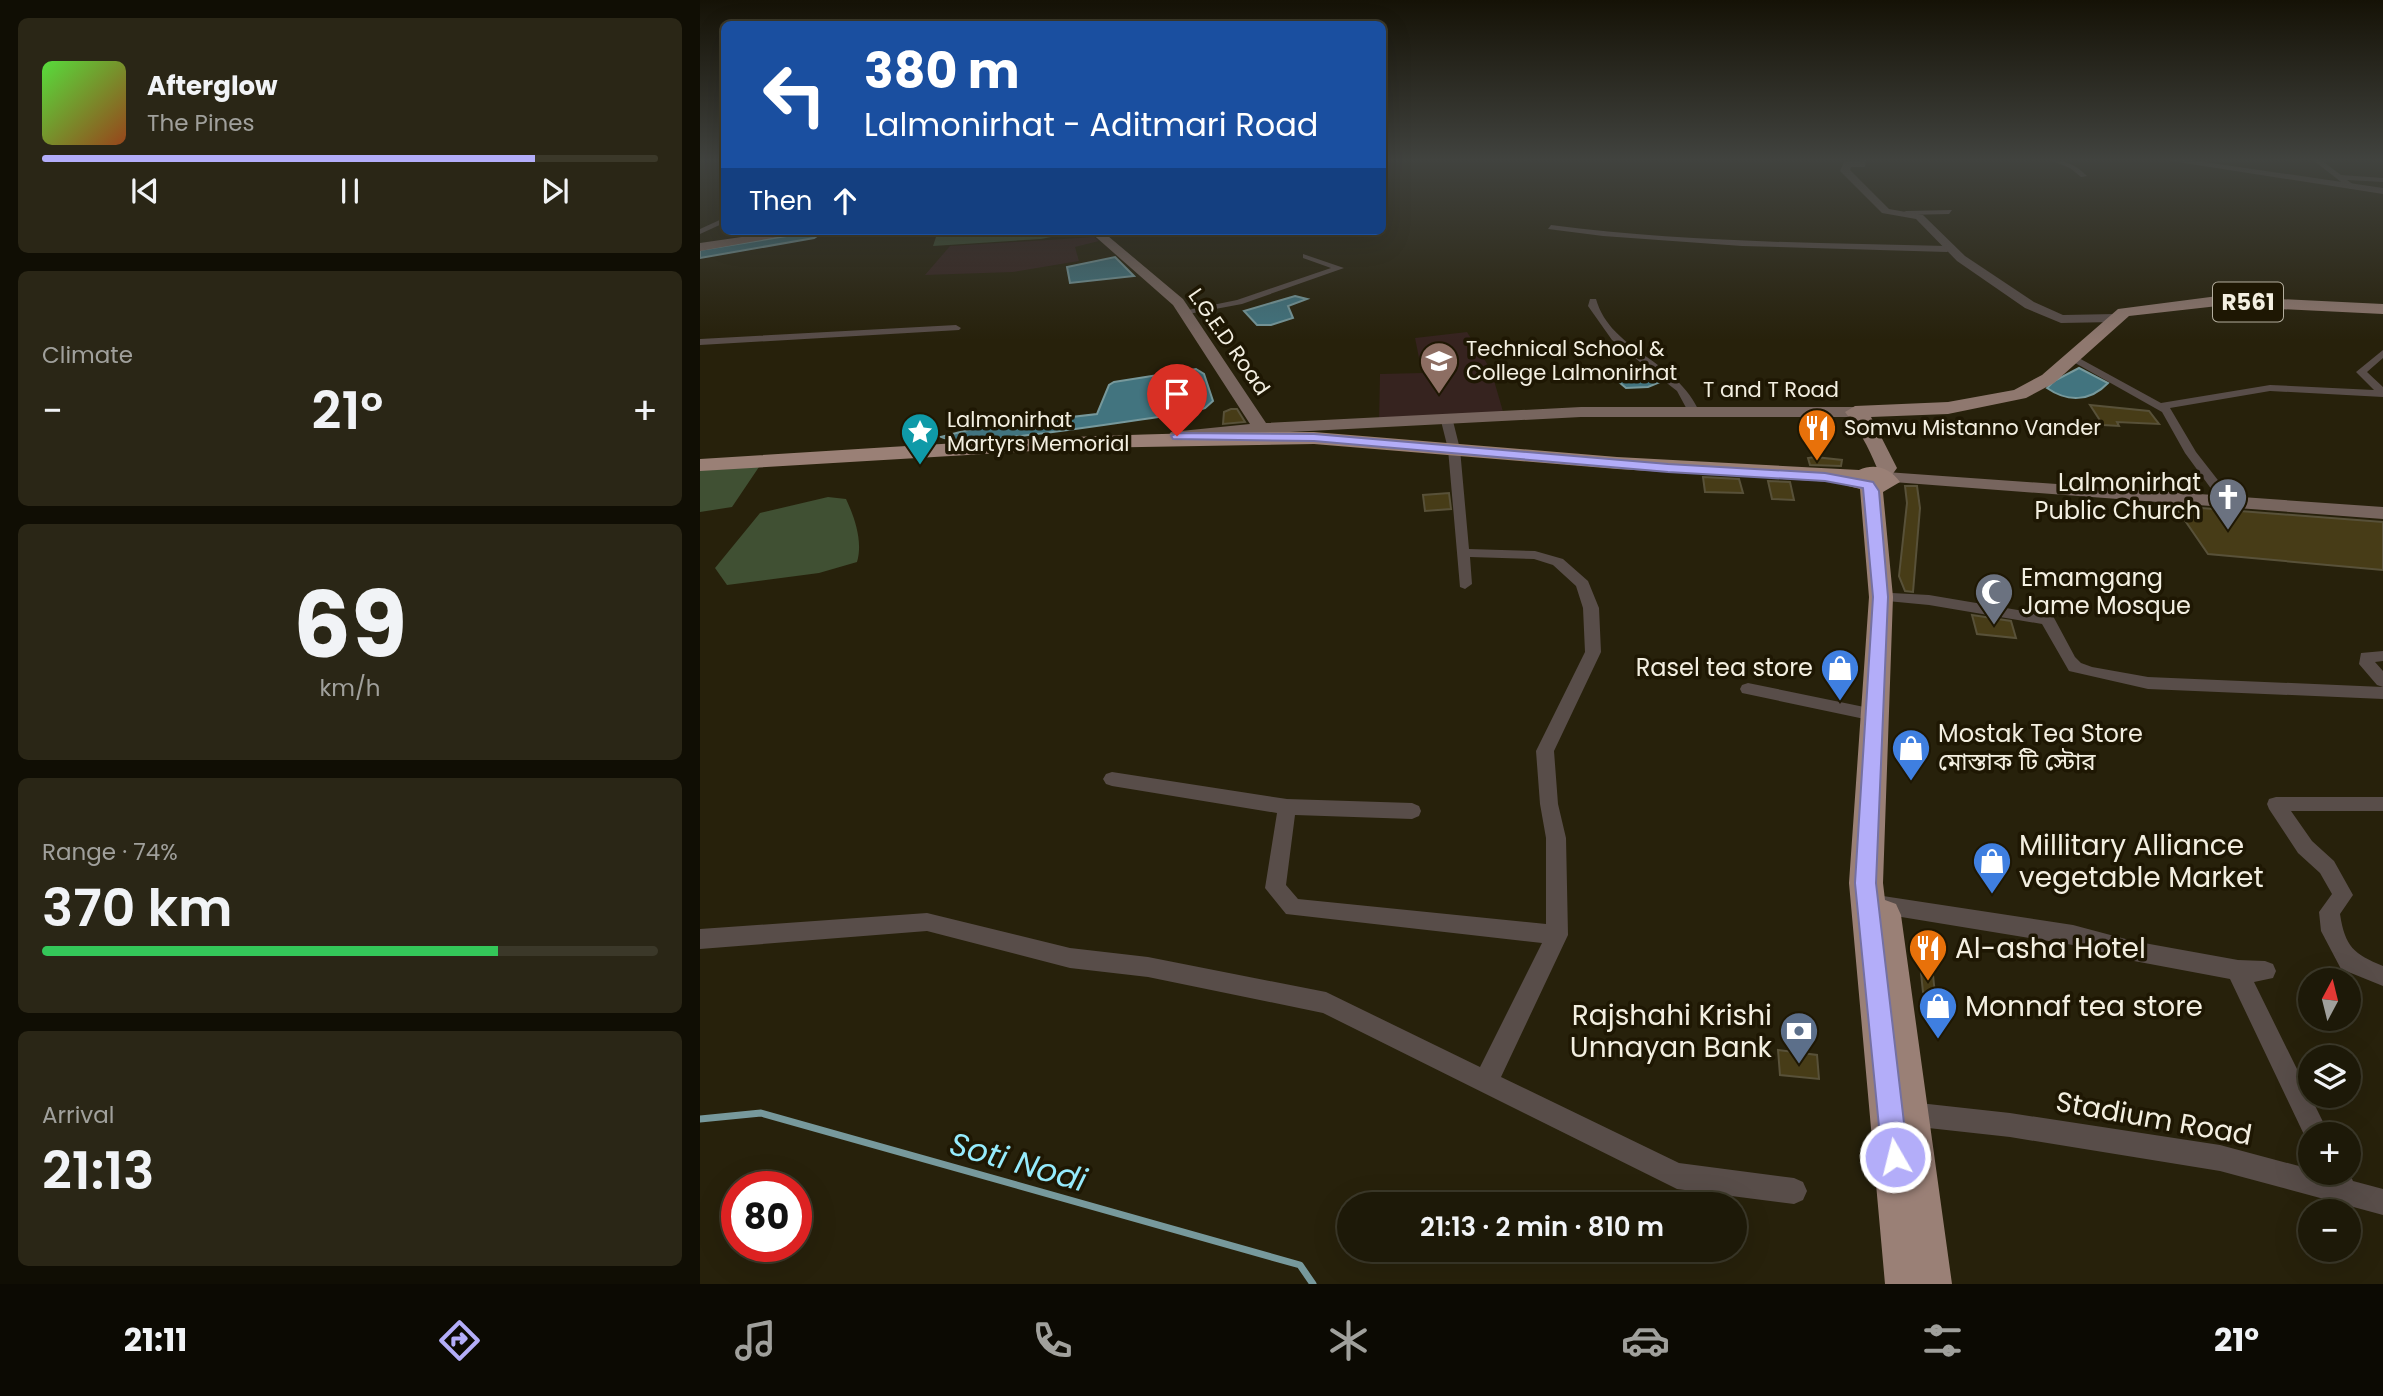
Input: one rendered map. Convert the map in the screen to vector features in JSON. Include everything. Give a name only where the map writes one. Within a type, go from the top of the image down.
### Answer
[{"type":"highway","points":[[700,465],[1262,432],[1617,463],[1877,480]]},
{"type":"highway","points":[[1877,480],[1884,491],[1892,598],[1880,839],[1882,905],[1929,1284]]},
{"type":"highway","points":[[1877,480],[1872,491],[1881,597],[1866,883],[1908,1284]]},
{"type":"main road","points":[[700,247],[779,235]]},
{"type":"main road","name":"L.G.E.D Road","points":[[1099,235],[1157,287],[1169,293],[1242,395],[1262,432]]},
{"type":"main road","name":"R561","points":[[1995,401],[2019,394],[2048,379],[2124,312],[2218,301],[2382,310]]},
{"type":"main road","name":"T and T Road","points":[[1504,415],[1856,412],[1948,408],[1995,401]]},
{"type":"main road","points":[[1856,412],[1876,440],[1887,468],[1877,480]]},
{"type":"main road","points":[[1262,432],[1504,415]]},
{"type":"main road","points":[[1877,480],[2383,513]]},
{"type":"street","points":[[1921,220],[1933,236],[1947,248],[2045,314],[2061,320],[2115,318]]},
{"type":"street","points":[[700,232],[721,222]]},
{"type":"street","points":[[1551,227],[1603,234],[1742,244],[1947,248]]},
{"type":"street","points":[[1183,312],[1239,302],[1340,268],[1306,256]]},
{"type":"street","points":[[1593,301],[1593,306],[1614,336],[1672,378],[1686,394],[1694,413]]},
{"type":"street","points":[[700,342],[956,328]]},
{"type":"street","points":[[2383,354],[2361,372],[2383,393]]},
{"type":"street","points":[[2073,359],[2162,406],[2191,453],[2228,502]]},
{"type":"street","points":[[2162,406],[2270,388],[2383,393]]},
{"type":"street","points":[[1446,417],[1454,449],[1465,584]]},
{"type":"street","points":[[1462,553],[1535,555],[1558,562],[1583,584],[1591,608],[1593,652],[1545,751],[1549,804],[1556,838],[1557,935],[1486,1081]]},
{"type":"street","points":[[1892,598],[1929,600],[2048,620],[2075,667],[2148,683],[2383,693]]},
{"type":"street","points":[[2383,656],[2367,657],[2367,664],[2383,681]]},
{"type":"street","points":[[1748,689],[1874,715]]},
{"type":"street","points":[[1112,779],[1287,807],[1412,811]]},
{"type":"street","points":[[2383,804],[2276,804],[2305,847],[2327,867],[2343,895],[2329,912],[2332,931],[2349,962],[2383,976]]},
{"type":"street","points":[[1287,807],[1275,888],[1293,908],[1557,935]]},
{"type":"street","points":[[1882,905],[2073,935],[2098,945],[2237,971],[2265,971]]},
{"type":"street","points":[[700,939],[927,922],[1070,958],[1148,967],[1326,1003],[1677,1176],[1794,1191]]},
{"type":"street","points":[[2237,971],[2311,1122]]},
{"type":"street","name":"Stadium Road","points":[[1910,1114],[2010,1125],[2220,1158],[2298,1174]]},
{"type":"street","name":"Stadium Road","points":[[2345,1185],[2383,1202]]},
{"type":"shaded area","points":[[1094,237],[1099,241],[1075,247],[1079,261],[1013,272],[925,275],[950,246]]},
{"type":"shaded area","name":"Technical School & College Lalmonirhat","points":[[1467,332],[1491,370],[1504,415],[1379,422],[1380,374],[1422,373],[1415,338]]},
{"type":"green space","points":[[937,235],[1052,235],[1041,239],[933,246]]},
{"type":"green space","points":[[763,461],[732,507],[700,512],[700,465]]},
{"type":"green space","points":[[828,497],[846,499],[859,538],[857,562],[819,573],[727,585],[715,568],[760,513]]},
{"type":"water","points":[[793,235],[818,235],[700,258],[700,250]]},
{"type":"water","points":[[1115,257],[1134,276],[1070,283],[1067,267]]},
{"type":"water","points":[[1295,296],[1307,299],[1288,306],[1293,318],[1271,325],[1257,325],[1244,311]]},
{"type":"water","points":[[1625,367],[1648,367],[1665,380],[1648,387],[1626,388],[1606,371]]},
{"type":"water","points":[[2079,368],[2108,383],[2094,394],[2078,398],[2062,396],[2047,388],[2054,381]]},
{"type":"water","points":[[1196,369],[1204,374],[1213,401],[1205,408],[1188,413],[1019,436],[956,440],[941,437],[976,428],[1097,414],[1109,385],[1114,382]]},
{"type":"building","points":[[2090,405],[2149,411],[2159,424],[2117,422],[2119,426],[2103,425]]},
{"type":"building","points":[[1237,409],[1245,422],[1223,424],[1224,412]]},
{"type":"building","points":[[1808,458],[1842,460],[1841,466],[1810,465]]},
{"type":"building","points":[[1703,477],[1739,479],[1743,493],[1705,492]]},
{"type":"building","points":[[1768,481],[1790,482],[1794,500],[1772,499]]},
{"type":"building","points":[[1905,486],[1917,486],[1920,508],[1913,592],[1905,591],[1899,576],[1907,503]]},
{"type":"building","points":[[1449,493],[1451,509],[1425,511],[1423,495]]},
{"type":"building","points":[[2175,506],[2383,522],[2383,570],[2208,554]]},
{"type":"building","name":"Emamgang Jame Mosque","points":[[1972,615],[2011,621],[2016,638],[1977,634]]},
{"type":"building","name":"Al-asha Hotel","points":[[1919,954],[1931,956],[1935,994],[1923,992]]},
{"type":"building","name":"Rajshahi Krishi Unnayan Bank","points":[[1778,1050],[1817,1055],[1819,1079],[1780,1075]]},
{"type":"waterway","name":"Soti Nodi","points":[[700,1119],[761,1113],[1300,1265],[1313,1284]]},
{"type":"place","name":"Technical School & College Lalmonirhat","points":[[1439,395]]},
{"type":"place","name":"Somvu Mistanno Vander","points":[[1817,462]]},
{"type":"place","name":"Lalmonirhat Martyrs Memorial","points":[[920,466]]},
{"type":"place","name":"Lalmonirhat Public Church","points":[[2228,531]]},
{"type":"place","name":"Emamgang Jame Mosque","points":[[1994,626]]},
{"type":"place","name":"Rasel tea store","points":[[1840,702]]},
{"type":"place","name":"Mostak Tea Store মোস্তাক টি স্টোর","points":[[1911,782]]},
{"type":"place","name":"Millitary Alliance vegetable Market","points":[[1992,895]]},
{"type":"place","name":"Al-asha Hotel","points":[[1928,982]]},
{"type":"place","name":"Monnaf tea store","points":[[1938,1040]]},
{"type":"place","name":"Rajshahi Krishi Unnayan Bank","points":[[1799,1065]]},
{"type":"route","points":[[1177,436],[1314,438],[1668,468],[1825,477],[1868,485],[1872,491],[1881,597],[1867,815],[1866,883],[1872,969],[1895,1157]]}]
